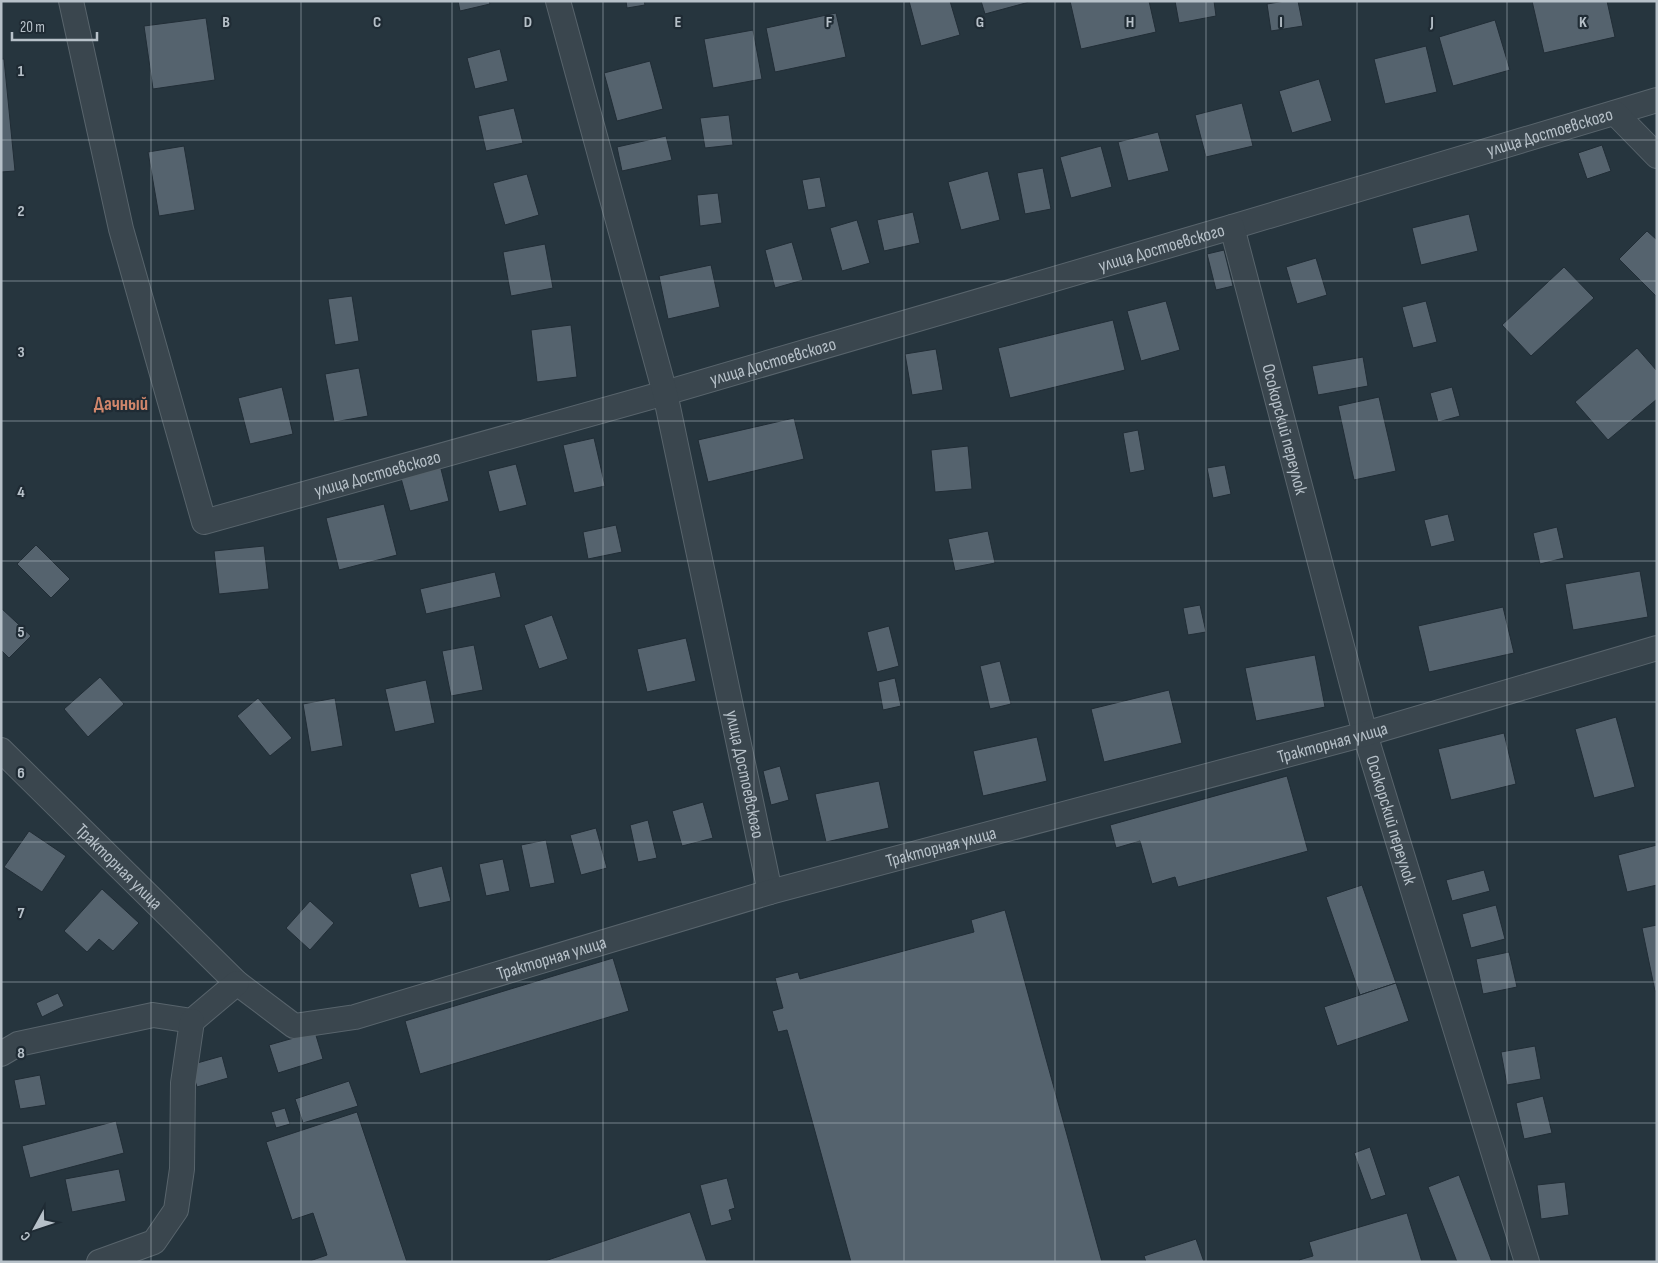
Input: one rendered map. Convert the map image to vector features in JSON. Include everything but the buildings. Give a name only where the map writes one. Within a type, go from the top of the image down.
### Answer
[{"type":"street","name":"улица Достоевского","points":[[71,1],[121,229],[204,522],[665,393],[1657,100]]},
{"type":"street","name":"улица Достоевского","points":[[558,1],[665,393],[770,892]]},
{"type":"street","points":[[1615,113],[1657,156]]},
{"type":"street","name":"Осокорский переулок","points":[[1232,227],[1365,734],[1527,1262]]},
{"type":"street","name":"Тракторная улица","points":[[1,750],[237,983],[294,1026],[355,1017],[770,892],[1365,734],[1657,648]]},
{"type":"street","points":[[99,1262],[154,1242],[176,1210],[182,1169],[183,1083],[192,1021],[237,983]]},
{"type":"street","points":[[1,1054],[18,1044],[153,1015],[192,1021]]},
{"type":"district","name":"Дачный","points":[[121,403]]}]
